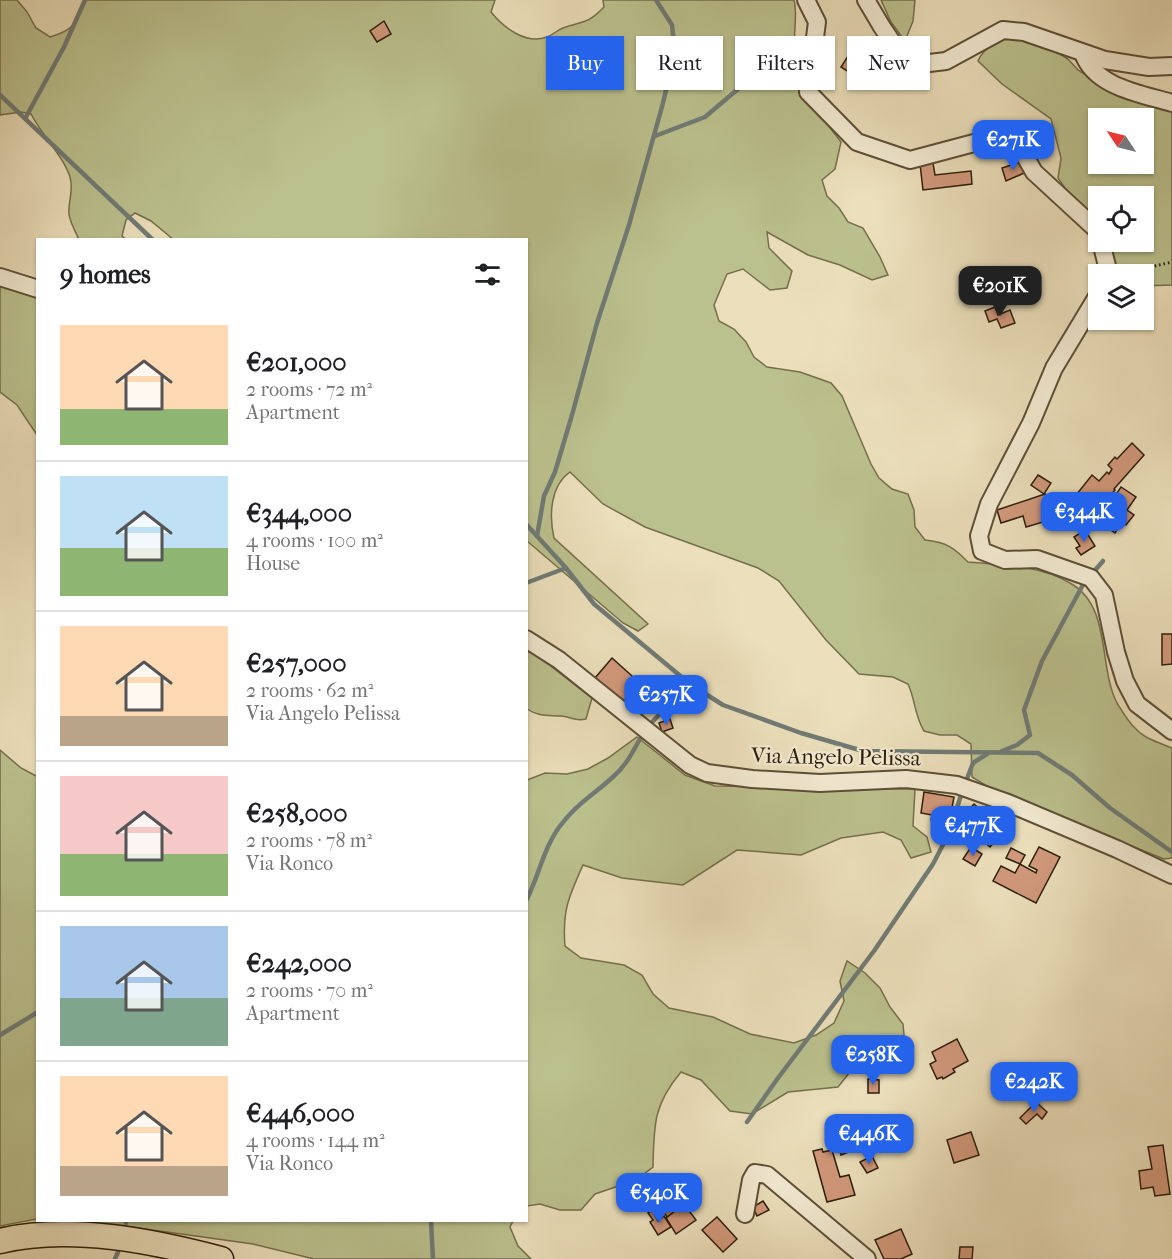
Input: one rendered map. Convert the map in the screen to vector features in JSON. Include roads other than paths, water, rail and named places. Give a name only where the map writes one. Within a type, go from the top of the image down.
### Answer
[{"type":"highway","points":[[0,1241],[33,1234],[82,1235],[124,1239],[183,1249],[221,1259]]},
{"type":"street","points":[[806,0],[817,22],[808,92],[857,142],[910,160],[1007,137],[1022,152],[1034,172],[1088,222]]},
{"type":"street","points":[[866,0],[899,52],[921,64],[946,61],[1003,30],[1024,32],[1105,60],[1149,68],[1172,66]]},
{"type":"street","points":[[1083,53],[1087,65],[1108,82],[1172,103]]},
{"type":"street","points":[[0,277],[36,288]]},
{"type":"street","points":[[1088,312],[1054,368],[1031,423],[989,504],[979,536],[982,551],[1005,560],[1037,559],[1091,579],[1104,595],[1125,681],[1137,704],[1172,731]]},
{"type":"street","name":"Via Angelo Pelissa","points":[[528,640],[559,660],[690,765],[708,773],[820,783],[906,779],[957,785],[1019,807],[1118,849],[1172,875]]},
{"type":"street","points":[[745,1214],[751,1180],[755,1173],[767,1175],[867,1259]]},
{"type":"waterway","points":[[26,117],[64,47],[85,0]]},
{"type":"waterway","points":[[537,536],[544,496],[555,472],[597,323],[629,225],[675,52],[672,25],[656,0]]},
{"type":"waterway","points":[[655,136],[705,117],[737,90]]},
{"type":"waterway","points":[[0,95],[151,238]]},
{"type":"waterway","points":[[528,526],[566,568],[594,604],[690,684],[723,705],[801,733],[863,751],[1038,753],[1072,775],[1110,808],[1172,852]]},
{"type":"waterway","points":[[1091,575],[1103,561]]},
{"type":"waterway","points":[[528,582],[566,568]]},
{"type":"waterway","points":[[1002,751],[1017,745],[1030,735],[1024,710],[1042,661],[1085,581]]},
{"type":"waterway","points":[[528,896],[549,844],[560,826],[579,805],[620,770],[648,727],[690,684]]},
{"type":"waterway","points":[[965,784],[973,763],[987,754]]},
{"type":"waterway","points":[[747,1122],[874,951],[933,864],[949,833],[962,792]]},
{"type":"waterway","points":[[0,1035],[36,1013]]},
{"type":"waterway","points":[[431,1222],[433,1259]]},
{"type":"waterway","points":[[115,1259],[118,1252]]}]
